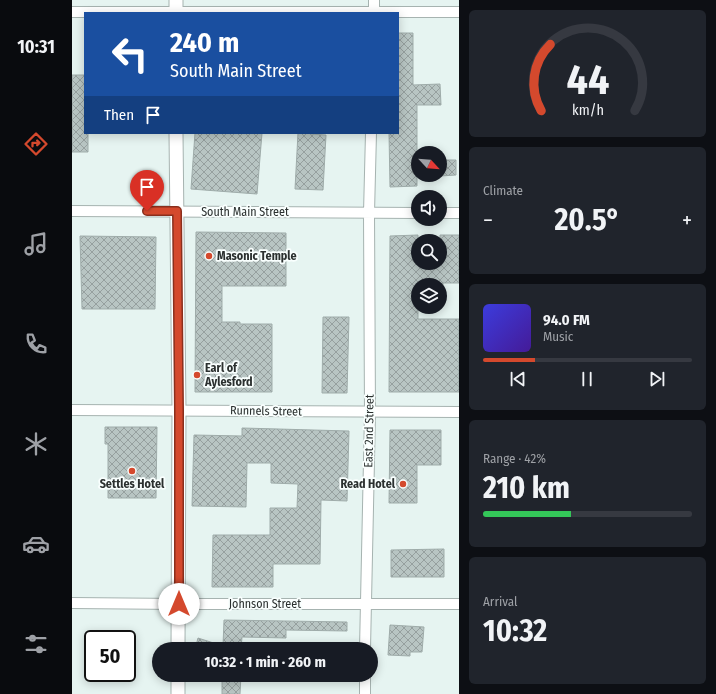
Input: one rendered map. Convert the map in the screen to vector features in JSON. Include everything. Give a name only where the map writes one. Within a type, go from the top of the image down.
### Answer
[{"type":"main road","points":[[176,134],[179,410],[178,642]]},
{"type":"main road","points":[[178,682],[178,694]]},
{"type":"street","points":[[374,0],[374,12]]},
{"type":"street","points":[[72,12],[176,8],[374,12],[459,12]]},
{"type":"street","name":"East 2nd Street","points":[[366,642],[370,413],[369,213],[371,134]]},
{"type":"street","name":"South Main Street","points":[[72,211],[411,213]]},
{"type":"street","points":[[447,213],[459,213]]},
{"type":"street","name":"Runnels Street","points":[[72,410],[370,413],[459,412]]},
{"type":"street","name":"Johnson Street","points":[[72,603],[459,604]]},
{"type":"street","points":[[365,682],[365,694]]},
{"type":"building","points":[[399,33],[413,33],[413,85],[440,84],[441,105],[417,105],[417,146],[411,146],[411,182],[417,182],[417,186],[390,187],[389,134],[399,134]]},
{"type":"building","points":[[72,75],[84,75],[84,134],[88,134],[88,152],[72,152]]},
{"type":"building","points":[[195,134],[262,134],[257,194],[191,189]]},
{"type":"building","points":[[298,134],[326,135],[323,190],[295,189]]},
{"type":"building","points":[[447,160],[456,160],[456,175],[447,176]]},
{"type":"building","points":[[196,232],[286,233],[286,286],[222,286],[222,322],[240,322],[240,324],[272,324],[272,392],[195,392]]},
{"type":"building","points":[[411,235],[411,270],[447,270],[447,235],[459,235],[459,283],[447,283],[447,278],[411,278],[411,314],[418,314],[418,319],[459,319],[459,392],[389,392],[390,236]]},
{"type":"building","points":[[80,236],[156,237],[155,309],[82,309]]},
{"type":"building","points":[[323,317],[349,317],[347,393],[322,393]]},
{"type":"building","name":"Settles Hotel","points":[[105,427],[157,427],[156,498],[108,498],[108,444],[105,444]]},
{"type":"building","points":[[242,428],[349,431],[347,501],[321,500],[320,564],[273,564],[273,587],[212,587],[213,535],[270,535],[270,508],[297,508],[298,484],[271,483],[271,463],[247,463],[246,507],[192,506],[194,435],[242,436]]},
{"type":"building","name":"Read Hotel","points":[[390,430],[441,430],[441,465],[417,465],[417,503],[389,503]]},
{"type":"building","points":[[444,549],[444,577],[391,577],[391,550]]},
{"type":"building","points":[[224,620],[347,622],[347,631],[286,630],[286,638],[242,637],[242,642],[223,642]]},
{"type":"building","points":[[390,625],[424,627],[422,652],[410,652],[410,656],[388,655]]},
{"type":"building","points":[[198,638],[210,642],[197,642]]},
{"type":"building","points":[[222,682],[241,682],[240,694],[222,694]]},
{"type":"place","name":"Masonic Temple","points":[[209,256]]},
{"type":"place","name":"Earl of Aylesford","points":[[197,375]]},
{"type":"place","name":"Settles Hotel","points":[[132,471]]},
{"type":"place","name":"Read Hotel","points":[[403,484]]},
{"type":"route","points":[[147,211],[177,211],[179,604]]}]
